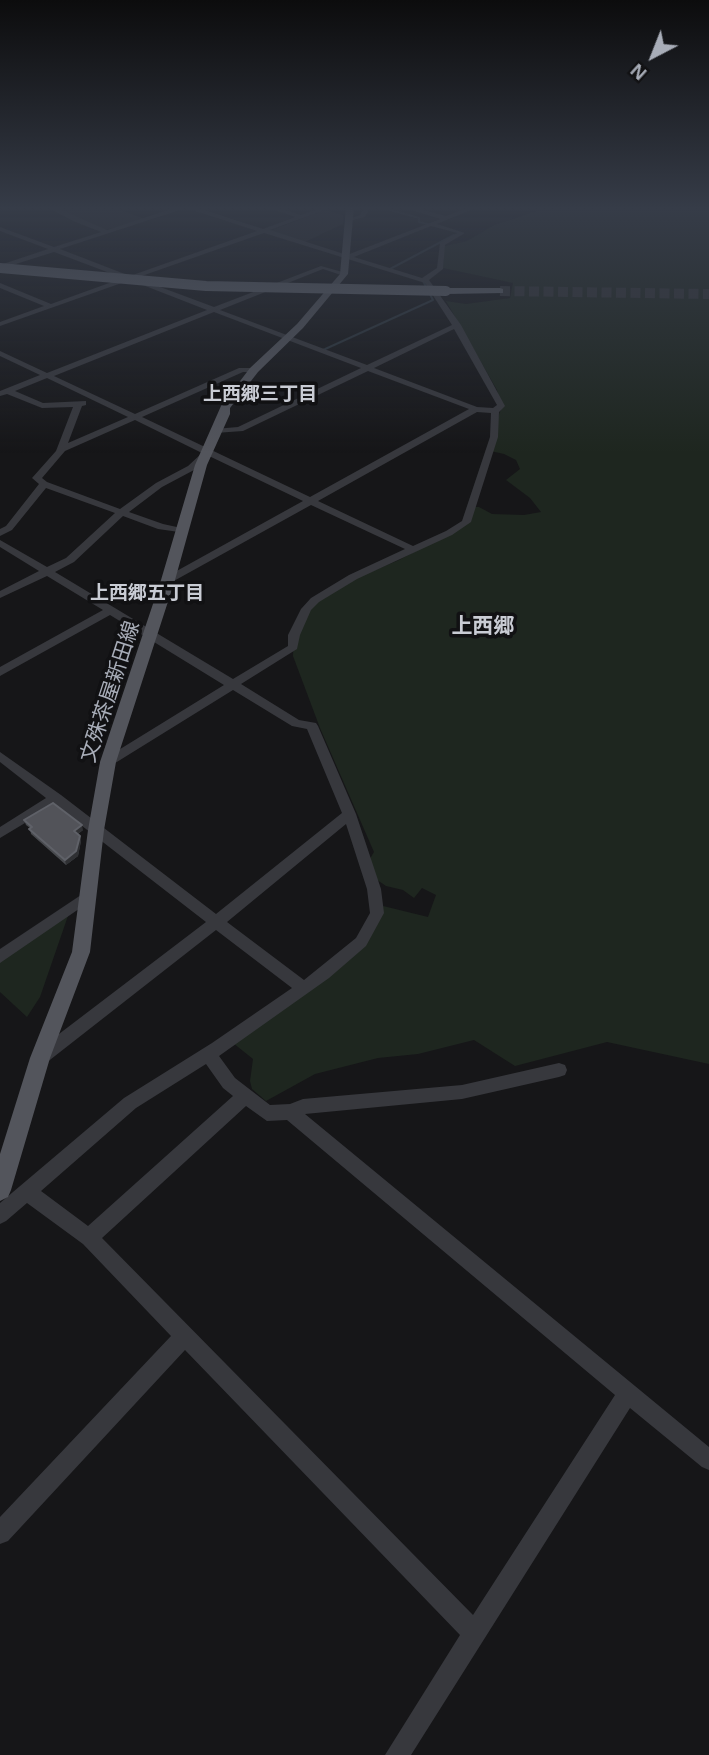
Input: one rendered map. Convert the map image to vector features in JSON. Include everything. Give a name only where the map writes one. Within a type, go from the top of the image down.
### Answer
[{"type":"highway","points":[[345,289],[500,291]]},
{"type":"main road","name":"文殊茶屋新田線","points":[[1,1182],[40,1058],[81,952],[96,830],[108,762],[168,580],[191,497],[225,408],[254,370],[288,338],[331,289]]},
{"type":"street","points":[[9,289],[50,306]]},
{"type":"street","points":[[0,324],[98,289]]},
{"type":"street","points":[[157,289],[476,409],[495,411],[501,406],[457,325],[431,289]]},
{"type":"street","points":[[4,393],[266,289]]},
{"type":"street","points":[[218,431],[240,429],[457,325]]},
{"type":"street","points":[[0,353],[412,549]]},
{"type":"street","points":[[62,449],[242,370],[254,370]]},
{"type":"street","points":[[4,393],[42,405],[78,405],[96,397]]},
{"type":"street","points":[[78,405],[62,449],[37,478],[44,484],[161,527],[183,531]]},
{"type":"street","points":[[168,580],[476,409]]},
{"type":"street","points":[[108,762],[293,647],[294,635],[306,609],[315,600],[353,577],[466,522],[494,437],[495,411]]},
{"type":"street","points":[[0,595],[48,572],[81,552],[122,512],[159,485],[191,468],[208,452]]},
{"type":"street","points":[[0,533],[9,528],[44,484]]},
{"type":"street","points":[[0,543],[296,723],[312,726],[349,814],[374,889],[377,913],[361,942],[324,974],[208,1054],[130,1103],[0,1215]]},
{"type":"street","points":[[0,672],[111,610]]},
{"type":"street","points":[[0,756],[303,988]]},
{"type":"street","points":[[0,833],[56,799]]},
{"type":"street","points":[[40,1058],[216,922],[349,814]]},
{"type":"street","points":[[0,957],[87,896]]},
{"type":"street","points":[[208,1054],[229,1083],[267,1113],[461,1092],[559,1070]]},
{"type":"street","points":[[89,1238],[244,1097]]},
{"type":"street","points":[[290,1112],[709,1460]]},
{"type":"street","points":[[26,1191],[89,1238],[475,1633]]},
{"type":"street","points":[[0,1533],[185,1335]]},
{"type":"street","points":[[397,1755],[628,1393]]},
{"type":"shaded area","points":[[512,289],[709,289],[709,1064],[607,1042],[515,1066],[474,1040],[418,1054],[378,1058],[315,1074],[266,1101],[252,1089],[250,1081],[253,1059],[233,1043],[358,949],[379,905],[428,917],[436,895],[422,888],[414,898],[403,890],[386,886],[370,875],[368,862],[374,852],[320,728],[293,656],[294,627],[323,592],[399,560],[457,529],[463,524],[470,507],[479,507],[492,514],[524,515],[541,512],[530,498],[506,480],[520,469],[516,460],[486,450],[501,409],[497,390],[446,301],[466,304],[510,298]]},
{"type":"shaded area","points":[[69,913],[40,997],[27,1017],[0,992],[0,962]]},
{"type":"building","points":[[53,803],[82,825],[74,831],[80,836],[76,851],[65,860],[29,829],[32,827],[24,820]]},
{"type":"waterway","points":[[323,350],[433,300],[427,289]]},
{"type":"tunnel","points":[[500,291],[709,294]]},
{"type":"district","name":"上西郷三丁目","points":[[260,395]]},
{"type":"district","name":"上西郷五丁目","points":[[147,594]]},
{"type":"district","name":"上西郷","points":[[483,627]]}]
